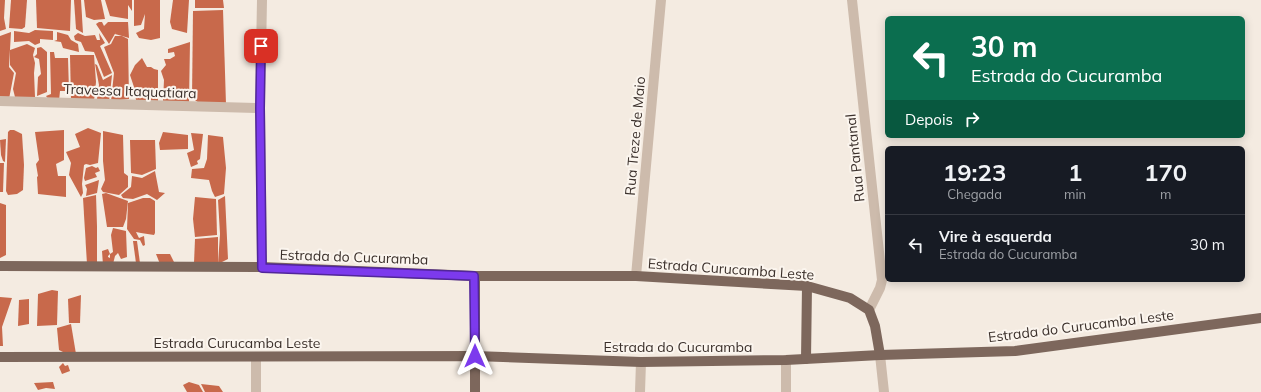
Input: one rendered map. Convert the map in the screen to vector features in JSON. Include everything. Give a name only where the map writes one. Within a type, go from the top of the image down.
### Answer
[{"type":"main road","name":"Estrada do Cucuramba","points":[[0,266],[262,268],[474,276],[636,276]]},
{"type":"main road","points":[[474,276],[475,392]]},
{"type":"main road","name":"Estrada Curucamba Leste","points":[[636,276],[807,286],[850,298],[869,310]]},
{"type":"main road","points":[[806,359],[807,286]]},
{"type":"main road","points":[[869,310],[875,326],[880,355]]},
{"type":"main road","name":"Estrada do Curucamba Leste","points":[[880,355],[1015,351],[1261,318]]},
{"type":"main road","name":"Estrada do Cucuramba","points":[[475,356],[641,362],[786,360],[880,355]]},
{"type":"main road","name":"Estrada Curucamba Leste","points":[[0,357],[475,356]]},
{"type":"street","points":[[262,0],[260,108],[262,268]]},
{"type":"street","name":"Rua Treze de Maio","points":[[636,276],[661,0]]},
{"type":"street","name":"Rua Pantanal","points":[[852,0],[882,280],[880,288],[869,310]]},
{"type":"street","name":"Travessa Itaquatiara","points":[[0,101],[260,108]]},
{"type":"street","points":[[880,355],[884,392]]},
{"type":"street","points":[[256,356],[256,392]]},
{"type":"street","points":[[786,360],[786,392]]},
{"type":"street","points":[[640,392],[641,362]]},
{"type":"building","points":[[0,0],[5,0],[4,18],[6,29],[0,31]]},
{"type":"building","points":[[11,0],[27,0],[25,27],[22,29],[9,28]]},
{"type":"building","points":[[36,0],[71,0],[70,31],[37,28]]},
{"type":"building","points":[[74,0],[81,0],[83,33],[76,29]]},
{"type":"building","points":[[84,0],[101,0],[105,19],[94,20],[86,17]]},
{"type":"building","points":[[105,0],[132,0],[132,11],[128,5],[128,19],[110,16]]},
{"type":"building","points":[[134,0],[160,0],[160,38],[151,40],[139,38],[136,33],[144,29],[145,14],[141,25],[134,26]]},
{"type":"building","points":[[173,0],[189,0],[187,33],[172,29],[170,22]]},
{"type":"building","points":[[195,0],[223,0],[224,8],[195,8]]},
{"type":"building","points":[[223,10],[226,104],[199,103],[192,98],[193,11]]},
{"type":"building","points":[[102,22],[104,26],[108,22],[128,22],[129,38],[115,34],[116,32],[109,44],[96,24]]},
{"type":"building","points":[[35,30],[53,31],[53,40],[40,39],[40,43],[35,45],[29,41],[14,42],[14,31],[29,33]]},
{"type":"building","points":[[11,32],[9,67],[14,73],[9,99],[0,97],[0,36]]},
{"type":"building","points":[[57,32],[68,35],[71,40],[78,44],[79,52],[63,48],[61,42],[54,41],[57,40]]},
{"type":"building","points":[[78,33],[85,36],[95,35],[97,40],[100,40],[99,33],[105,43],[100,46],[112,73],[104,77],[94,52],[85,51],[81,42],[75,40],[74,36]]},
{"type":"building","points":[[115,36],[122,36],[128,39],[129,99],[111,101],[114,73],[104,47],[111,44]]},
{"type":"building","points":[[190,42],[189,103],[163,101],[164,80],[161,71],[166,65],[164,59],[170,59],[175,56],[174,52],[168,53],[168,49]]},
{"type":"building","points":[[27,44],[35,48],[33,55],[35,63],[35,97],[15,97],[13,89],[16,73],[10,65],[10,50]]},
{"type":"building","points":[[41,47],[47,52],[47,92],[37,96],[38,77],[41,74],[39,59],[34,57],[37,54],[37,48]]},
{"type":"building","points":[[50,52],[54,52],[55,58],[68,58],[69,91],[60,91],[59,101],[49,100],[46,96],[51,94]]},
{"type":"building","points":[[70,55],[94,55],[96,82],[94,101],[71,100]]},
{"type":"building","points":[[142,58],[147,67],[158,70],[158,101],[136,100],[130,75],[135,65]]},
{"type":"building","points":[[95,64],[97,65],[103,80],[112,75],[109,102],[97,99],[99,85]]},
{"type":"building","points":[[88,128],[101,133],[98,163],[84,165],[82,184],[83,193],[81,197],[69,175],[71,163],[66,152],[80,147],[75,134]]},
{"type":"building","points":[[10,130],[14,130],[22,134],[24,165],[23,190],[17,194],[8,195],[6,191],[8,132]]},
{"type":"building","points":[[64,130],[64,160],[56,164],[58,176],[66,176],[66,197],[38,194],[36,164],[39,160],[35,132]]},
{"type":"building","points":[[103,131],[123,135],[124,173],[128,176],[128,187],[119,195],[103,192],[101,189],[105,180],[103,161]]},
{"type":"building","points":[[163,132],[188,135],[188,149],[160,150],[159,143]]},
{"type":"building","points":[[191,133],[203,134],[200,159],[197,161],[198,164],[191,167],[187,153],[194,150]]},
{"type":"building","points":[[208,135],[223,137],[226,168],[224,194],[215,197],[209,180],[191,178],[192,169],[204,168],[207,159]]},
{"type":"building","points":[[6,139],[5,162],[3,161],[1,155],[0,140]]},
{"type":"building","points":[[130,140],[155,140],[156,169],[142,175],[131,173]]},
{"type":"building","points":[[0,163],[4,163],[3,192],[0,192]]},
{"type":"building","points":[[92,166],[96,168],[98,167],[100,171],[95,173],[97,177],[85,181],[84,178],[86,168]]},
{"type":"building","points":[[155,171],[159,192],[165,193],[157,200],[147,194],[133,199],[123,198],[121,195],[131,187],[132,176],[142,178]]},
{"type":"building","points":[[99,180],[97,193],[86,196],[87,189],[85,185]]},
{"type":"building","points":[[106,193],[128,201],[126,219],[123,227],[107,227],[102,194]]},
{"type":"building","points":[[96,195],[97,264],[87,264],[83,198]]},
{"type":"building","points":[[225,196],[228,259],[218,264],[220,234],[218,200]]},
{"type":"building","points":[[195,197],[216,199],[217,235],[195,237],[193,219]]},
{"type":"building","points":[[143,198],[150,198],[155,201],[155,233],[154,235],[136,232],[139,238],[144,236],[145,245],[143,246],[140,240],[134,239],[127,229],[128,203]]},
{"type":"building","points":[[0,203],[6,205],[6,255],[0,258]]},
{"type":"building","points":[[113,228],[126,231],[127,257],[121,259],[118,253],[115,256],[113,264],[103,265],[102,251],[108,249],[110,254],[113,252],[111,235]]},
{"type":"building","points":[[218,237],[218,263],[194,263],[195,239]]},
{"type":"building","points":[[133,241],[137,241],[140,263],[136,263]]},
{"type":"building","points":[[156,254],[170,254],[175,264],[160,264]]},
{"type":"building","points":[[52,290],[58,291],[57,325],[37,326],[38,294]]},
{"type":"building","points":[[81,295],[80,323],[69,323],[68,299]]},
{"type":"building","points":[[0,297],[12,298],[2,327],[3,346],[0,346]]},
{"type":"building","points":[[29,299],[29,324],[18,326],[19,300]]},
{"type":"building","points":[[71,324],[76,354],[67,354],[59,350],[57,328]]},
{"type":"building","points":[[63,363],[65,366],[68,365],[70,371],[62,374],[59,367]]},
{"type":"building","points":[[53,382],[55,389],[46,388],[38,390],[34,383]]},
{"type":"building","points":[[189,382],[199,385],[203,392],[187,392],[183,385]]},
{"type":"building","points":[[201,384],[219,386],[223,392],[205,392]]},
{"type":"route","points":[[261,46],[260,108],[262,268],[474,276],[475,356]]}]
